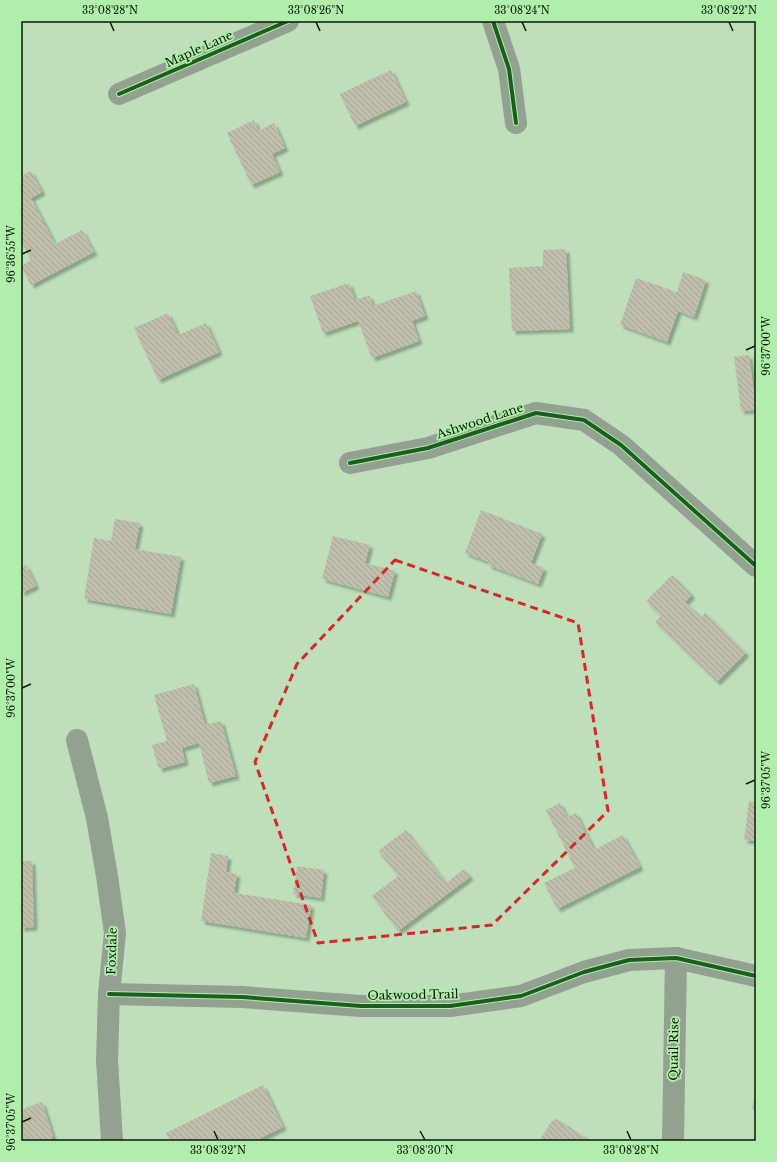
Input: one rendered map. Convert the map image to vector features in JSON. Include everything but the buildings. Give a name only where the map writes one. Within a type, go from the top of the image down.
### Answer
[{"type":"street","name":"Maple Lane","points":[[119,94],[288,21]]},
{"type":"street","points":[[493,21],[509,69],[516,123]]},
{"type":"street","name":"Ashwood Lane","points":[[350,463],[428,448],[536,413],[584,420],[621,445],[756,566]]},
{"type":"street","name":"Foxdale","points":[[78,740],[97,818],[115,933],[109,994],[107,1060],[112,1141]]},
{"type":"street","name":"Oakwood Trail","points":[[109,994],[242,997],[361,1006],[450,1006],[521,996],[584,972],[629,960],[676,958],[756,976]]},
{"type":"street","name":"Quail Rise","points":[[672,1141],[676,958]]},
{"type":"highlighted area","points":[[395,560],[578,623],[608,811],[492,925],[318,943],[255,762],[297,664]]},
{"type":"cycle path","points":[[119,94],[288,21]]},
{"type":"cycle path","points":[[493,21],[509,69],[516,123]]},
{"type":"cycle path","points":[[350,463],[428,448],[536,413],[584,420],[621,445],[756,566]]},
{"type":"cycle path","points":[[109,994],[242,997],[361,1006],[450,1006],[521,996],[584,972],[629,960],[676,958],[756,976]]}]
